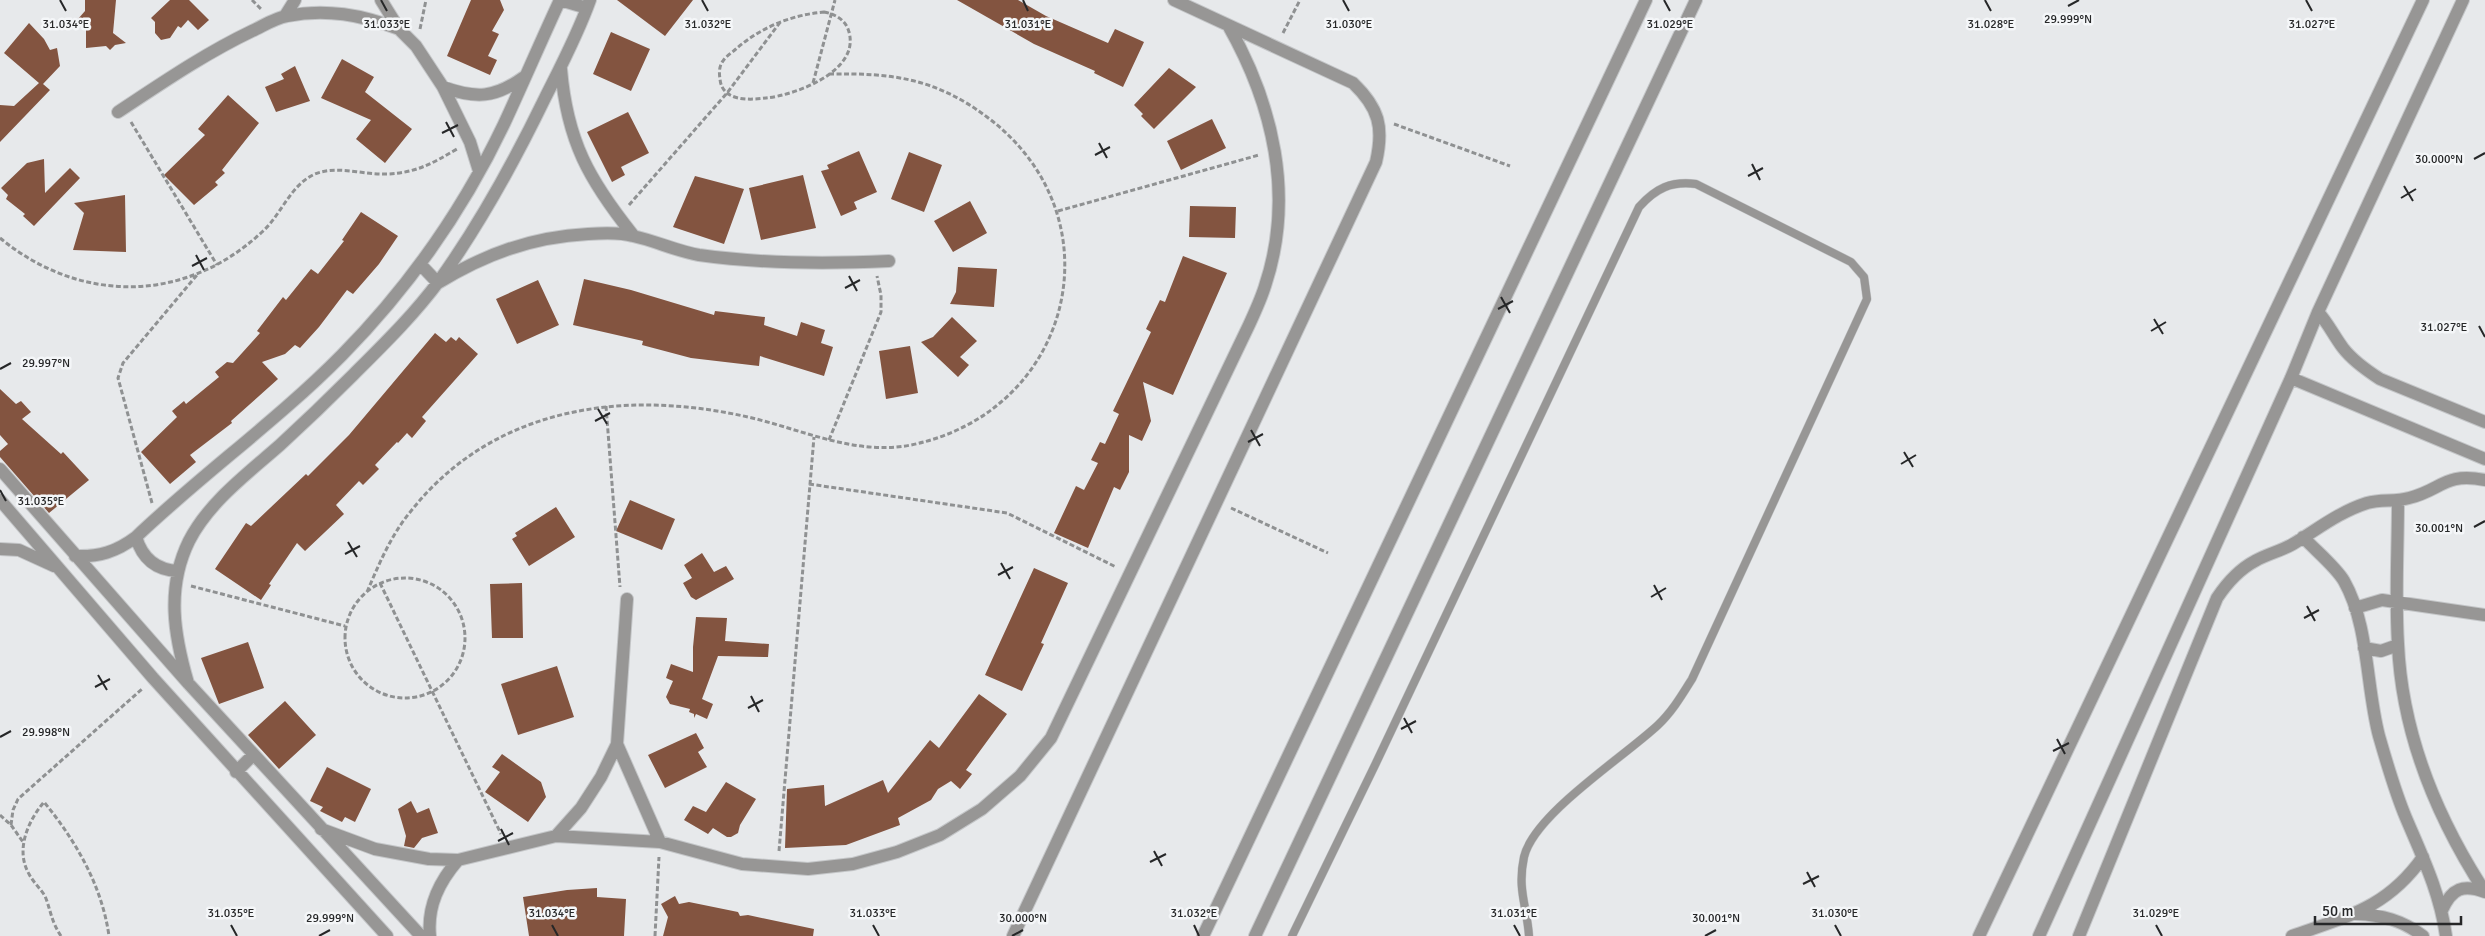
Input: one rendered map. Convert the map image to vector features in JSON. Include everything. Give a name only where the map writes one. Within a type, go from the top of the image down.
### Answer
[{"type":"street","points":[[284,16],[295,0]]},
{"type":"street","points":[[381,0],[399,29],[416,46],[443,86],[470,142],[479,171]]},
{"type":"street","points":[[75,556],[109,553],[136,538],[156,518],[298,396],[342,355],[383,311],[420,264],[479,171],[504,125],[560,0],[589,4],[524,141],[484,214],[438,282],[390,338],[338,391],[228,490],[206,514],[189,541],[177,576],[173,609],[177,646],[188,683]]},
{"type":"street","points":[[1014,936],[1376,162],[1381,141],[1378,118],[1369,98],[1353,83],[1174,0]]},
{"type":"street","points":[[1203,936],[1646,0]]},
{"type":"street","points":[[1255,936],[1696,0]]},
{"type":"street","points":[[1979,936],[2423,0]]},
{"type":"street","points":[[2039,936],[2291,378],[2318,312],[2463,0]]},
{"type":"street","points":[[121,111],[171,76],[226,43],[284,16],[310,13],[341,13],[370,18],[399,29]]},
{"type":"street","points":[[321,829],[375,849],[411,856],[458,860],[556,836],[660,842],[742,864],[808,869],[853,864],[898,852],[940,835],[982,809],[1020,776],[1051,738],[1249,325],[1265,285],[1274,248],[1278,209],[1274,151],[1262,95],[1247,59],[1228,25]]},
{"type":"street","points":[[560,68],[563,98],[570,128],[581,157],[595,185],[633,236]]},
{"type":"street","points":[[443,86],[464,94],[486,95],[507,89],[524,77]]},
{"type":"street","points":[[438,282],[467,265],[498,251],[531,241],[590,234],[633,236],[659,245],[697,254],[761,262],[825,264],[889,261]]},
{"type":"street","points":[[420,264],[438,282]]},
{"type":"street","points":[[2318,312],[2328,322],[2342,347],[2365,370],[2380,379],[2485,422]]},
{"type":"street","points":[[2291,378],[2485,459]]},
{"type":"street","points":[[0,469],[188,683],[421,936]]},
{"type":"street","points":[[2080,936],[2217,598],[2240,571],[2303,537],[2324,522],[2367,504],[2398,500],[2420,494],[2443,482],[2457,478],[2472,477],[2485,480]]},
{"type":"street","points":[[0,500],[236,772],[387,936]]},
{"type":"street","points":[[2398,500],[2398,645],[2404,699],[2420,760],[2440,812],[2460,854],[2485,892]]},
{"type":"street","points":[[2303,537],[2344,580],[2355,608],[2379,734],[2403,809],[2434,883],[2442,910],[2446,936]]},
{"type":"street","points":[[136,538],[138,547],[150,562],[177,576]]},
{"type":"street","points":[[0,549],[19,550],[59,569]]},
{"type":"street","points":[[2355,608],[2382,600],[2485,615]]},
{"type":"street","points":[[556,836],[581,808],[601,777],[617,744],[627,605]]},
{"type":"street","points":[[2364,648],[2381,651],[2398,645]]},
{"type":"street","points":[[617,744],[660,842]]},
{"type":"street","points":[[236,772],[253,755]]},
{"type":"street","points":[[2292,936],[2374,905],[2393,892],[2410,876],[2423,857]]},
{"type":"street","points":[[430,936],[431,907],[437,890],[446,874],[458,860]]},
{"type":"street","points":[[2442,910],[2448,897],[2458,889],[2472,887],[2485,892]]},
{"type":"street","points":[[2354,914],[2381,915],[2407,924],[2423,936]]},
{"type":"lane","points":[[1292,936],[1639,207],[1650,194],[1664,186],[1680,182],[1696,184],[1851,262],[1864,277],[1867,299],[1692,679],[1658,725],[1547,819],[1531,838],[1524,854],[1520,879],[1521,898],[1529,936]]},
{"type":"path","points":[[416,46],[426,0]]},
{"type":"path","points":[[813,84],[835,0]]},
{"type":"path","points":[[1276,47],[1300,0]]},
{"type":"path","points":[[815,13],[832,13],[842,20],[848,29],[851,41],[849,52],[830,74],[813,84],[789,94],[762,99],[737,99],[727,93],[720,83],[719,71],[723,60],[747,40],[781,21],[815,13]]},
{"type":"path","points":[[618,217],[727,93],[781,21]]},
{"type":"path","points":[[367,592],[385,550],[410,512],[441,478],[477,449],[518,428],[561,413],[606,406],[691,407],[774,423],[814,437],[829,440],[868,447],[907,446],[946,436],[981,418],[1012,393],[1037,363],[1057,318],[1064,289],[1065,249],[1058,211],[1037,168],[1006,131],[968,103],[915,81],[878,74],[830,74]]},
{"type":"path","points":[[121,111],[217,265]]},
{"type":"path","points":[[1378,118],[1510,166]]},
{"type":"path","points":[[0,238],[21,255],[54,273],[89,283],[125,287],[162,284],[198,274],[242,250],[264,230],[298,184],[317,173],[349,171],[387,174],[424,168],[470,142]]},
{"type":"path","points":[[1058,211],[1274,151]]},
{"type":"path","points":[[829,440],[881,312],[878,278],[872,262]]},
{"type":"path","points":[[156,518],[119,389],[118,378],[122,363],[198,274]]},
{"type":"path","points":[[606,406],[618,582],[627,605]]},
{"type":"path","points":[[778,867],[814,437]]},
{"type":"path","points":[[809,484],[1007,513],[1130,574]]},
{"type":"path","points":[[1217,502],[1328,553]]},
{"type":"path","points":[[177,576],[345,626]]},
{"type":"path","points":[[393,579],[419,580],[443,591],[459,612],[465,638],[464,651],[452,675],[431,692],[419,696],[398,698],[379,692],[368,686],[358,676],[348,659],[344,639],[345,626],[353,607],[367,592],[380,583],[393,579]]},
{"type":"path","points":[[380,583],[507,848]]},
{"type":"path","points":[[11,825],[13,810],[18,799],[153,678]]},
{"type":"path","points":[[61,936],[51,921],[48,904],[40,887],[28,874],[24,843],[27,828],[34,814],[44,802],[62,824],[91,875],[101,903],[109,936]]},
{"type":"path","points":[[0,815],[11,825],[24,843]]},
{"type":"path","points":[[655,936],[660,842]]},
{"type":"building","points":[[85,0],[116,0],[113,33],[126,43],[115,45],[110,50],[106,46],[86,48],[86,27],[78,19],[85,11]]},
{"type":"building","points":[[170,0],[189,0],[209,20],[198,30],[188,20],[181,28],[178,26],[170,38],[161,40],[155,33],[155,22],[151,18]]},
{"type":"building","points":[[471,0],[500,0],[504,10],[492,31],[499,34],[488,56],[497,60],[490,75],[447,56]]},
{"type":"building","points":[[617,0],[693,0],[665,36]]},
{"type":"building","points":[[957,0],[1018,0],[1046,16],[1108,43],[1115,29],[1144,42],[1123,87],[1094,73],[1095,71],[1034,44]]},
{"type":"building","points":[[29,23],[44,39],[50,50],[57,48],[60,66],[43,84],[50,90],[0,142],[0,105],[14,106],[39,83],[4,53]]},
{"type":"building","points":[[611,32],[650,49],[631,91],[593,74]]},
{"type":"building","points":[[342,59],[374,77],[365,92],[412,129],[385,163],[356,139],[371,120],[321,98]]},
{"type":"building","points":[[295,66],[310,101],[276,112],[265,87],[284,79],[281,74]]},
{"type":"building","points":[[1169,68],[1196,87],[1154,129],[1141,116],[1143,114],[1134,105]]},
{"type":"building","points":[[228,95],[259,123],[222,170],[225,173],[215,182],[218,185],[194,205],[164,175],[205,135],[198,129]]},
{"type":"building","points":[[628,112],[649,153],[621,167],[625,175],[612,182],[587,132]]},
{"type":"building","points":[[1212,119],[1226,148],[1181,170],[1167,141]]},
{"type":"building","points":[[859,151],[877,192],[854,202],[857,209],[841,216],[821,171],[829,169],[827,165]]},
{"type":"building","points":[[909,152],[942,165],[924,212],[891,199]]},
{"type":"building","points":[[44,159],[45,193],[70,168],[80,178],[34,226],[23,216],[25,214],[6,199],[8,195],[1,188],[27,163]]},
{"type":"building","points":[[803,175],[816,228],[761,240],[749,188]]},
{"type":"building","points":[[695,176],[744,189],[724,244],[673,227]]},
{"type":"building","points":[[125,195],[126,252],[73,250],[84,213],[74,203]]},
{"type":"building","points":[[970,201],[987,233],[953,252],[934,221]]},
{"type":"building","points":[[1190,206],[1236,207],[1235,238],[1189,237]]},
{"type":"building","points":[[361,212],[398,236],[379,264],[353,294],[347,290],[319,327],[300,348],[295,345],[285,354],[262,362],[278,379],[231,421],[232,423],[190,455],[196,462],[170,484],[141,452],[177,417],[172,411],[184,401],[186,404],[219,377],[215,372],[227,362],[233,363],[260,333],[257,331],[283,297],[286,300],[311,269],[318,274],[344,241],[342,240]]},
{"type":"building","points":[[1183,256],[1227,273],[1173,395],[1143,382],[1151,421],[1142,441],[1129,435],[1129,472],[1120,490],[1114,487],[1088,548],[1054,533],[1076,486],[1084,490],[1098,463],[1091,460],[1100,442],[1105,444],[1119,414],[1113,411],[1151,332],[1146,329],[1160,300],[1165,302]]},
{"type":"building","points":[[958,267],[997,269],[994,307],[950,304],[956,292]]},
{"type":"building","points":[[584,279],[631,290],[714,315],[715,311],[765,317],[764,325],[797,336],[801,322],[825,330],[821,343],[833,347],[824,376],[760,356],[759,366],[691,358],[642,345],[643,341],[573,325]]},
{"type":"building","points":[[538,280],[559,325],[517,344],[496,299]]},
{"type":"building","points":[[952,317],[977,341],[960,357],[969,365],[958,377],[921,342],[933,337]]},
{"type":"building","points":[[435,333],[446,342],[451,337],[456,341],[459,337],[478,354],[422,417],[426,421],[412,438],[407,433],[375,465],[379,469],[363,485],[359,481],[336,505],[344,514],[305,551],[297,543],[269,584],[271,585],[261,600],[215,569],[246,523],[251,526],[306,474],[308,476],[349,435]]},
{"type":"building","points":[[910,346],[918,393],[886,399],[879,351]]},
{"type":"building","points":[[0,389],[16,404],[21,401],[31,412],[22,419],[61,454],[63,452],[89,480],[49,513],[0,457],[0,451],[8,444],[0,435]]},
{"type":"building","points":[[630,500],[675,519],[662,550],[616,531]]},
{"type":"building","points":[[556,507],[575,537],[529,566],[512,539],[517,536],[515,533]]},
{"type":"building","points":[[702,553],[714,572],[726,566],[734,579],[696,600],[691,597],[683,583],[692,578],[684,565]]},
{"type":"building","points":[[1034,568],[1068,583],[1041,643],[1044,644],[1022,691],[985,675]]},
{"type":"building","points":[[522,583],[523,638],[492,638],[490,584]]},
{"type":"building","points":[[696,617],[727,618],[725,641],[769,644],[768,657],[718,656],[702,699],[713,704],[707,719],[696,714],[694,718],[694,714],[689,712],[690,709],[670,704],[666,697],[673,681],[666,678],[671,664],[693,672]]},
{"type":"building","points":[[248,642],[264,688],[219,704],[201,658]]},
{"type":"building","points":[[557,666],[574,717],[518,735],[501,684]]},
{"type":"building","points":[[979,694],[1007,714],[966,770],[972,774],[960,789],[951,781],[938,789],[931,800],[898,818],[900,825],[846,845],[785,848],[787,789],[824,785],[825,806],[883,780],[888,793],[930,740],[939,748]]},
{"type":"building","points":[[285,701],[316,735],[279,769],[248,735]]},
{"type":"building","points":[[696,733],[704,748],[698,752],[707,767],[665,788],[648,755]]},
{"type":"building","points":[[502,754],[541,782],[546,797],[528,822],[485,792],[500,772],[492,767]]},
{"type":"building","points":[[327,767],[371,789],[355,822],[345,817],[342,822],[320,811],[323,807],[310,801]]},
{"type":"building","points":[[726,782],[756,799],[740,825],[738,833],[727,837],[713,828],[708,834],[684,820],[693,806],[706,812]]},
{"type":"building","points":[[411,801],[417,813],[429,808],[438,833],[422,838],[414,848],[404,846],[406,836],[398,809]]},
{"type":"building","points":[[597,888],[597,897],[626,899],[624,936],[529,936],[523,897],[567,890]]},
{"type":"building","points":[[675,896],[679,904],[689,902],[738,912],[740,916],[748,915],[814,929],[813,936],[663,936],[668,917],[661,904]]}]
